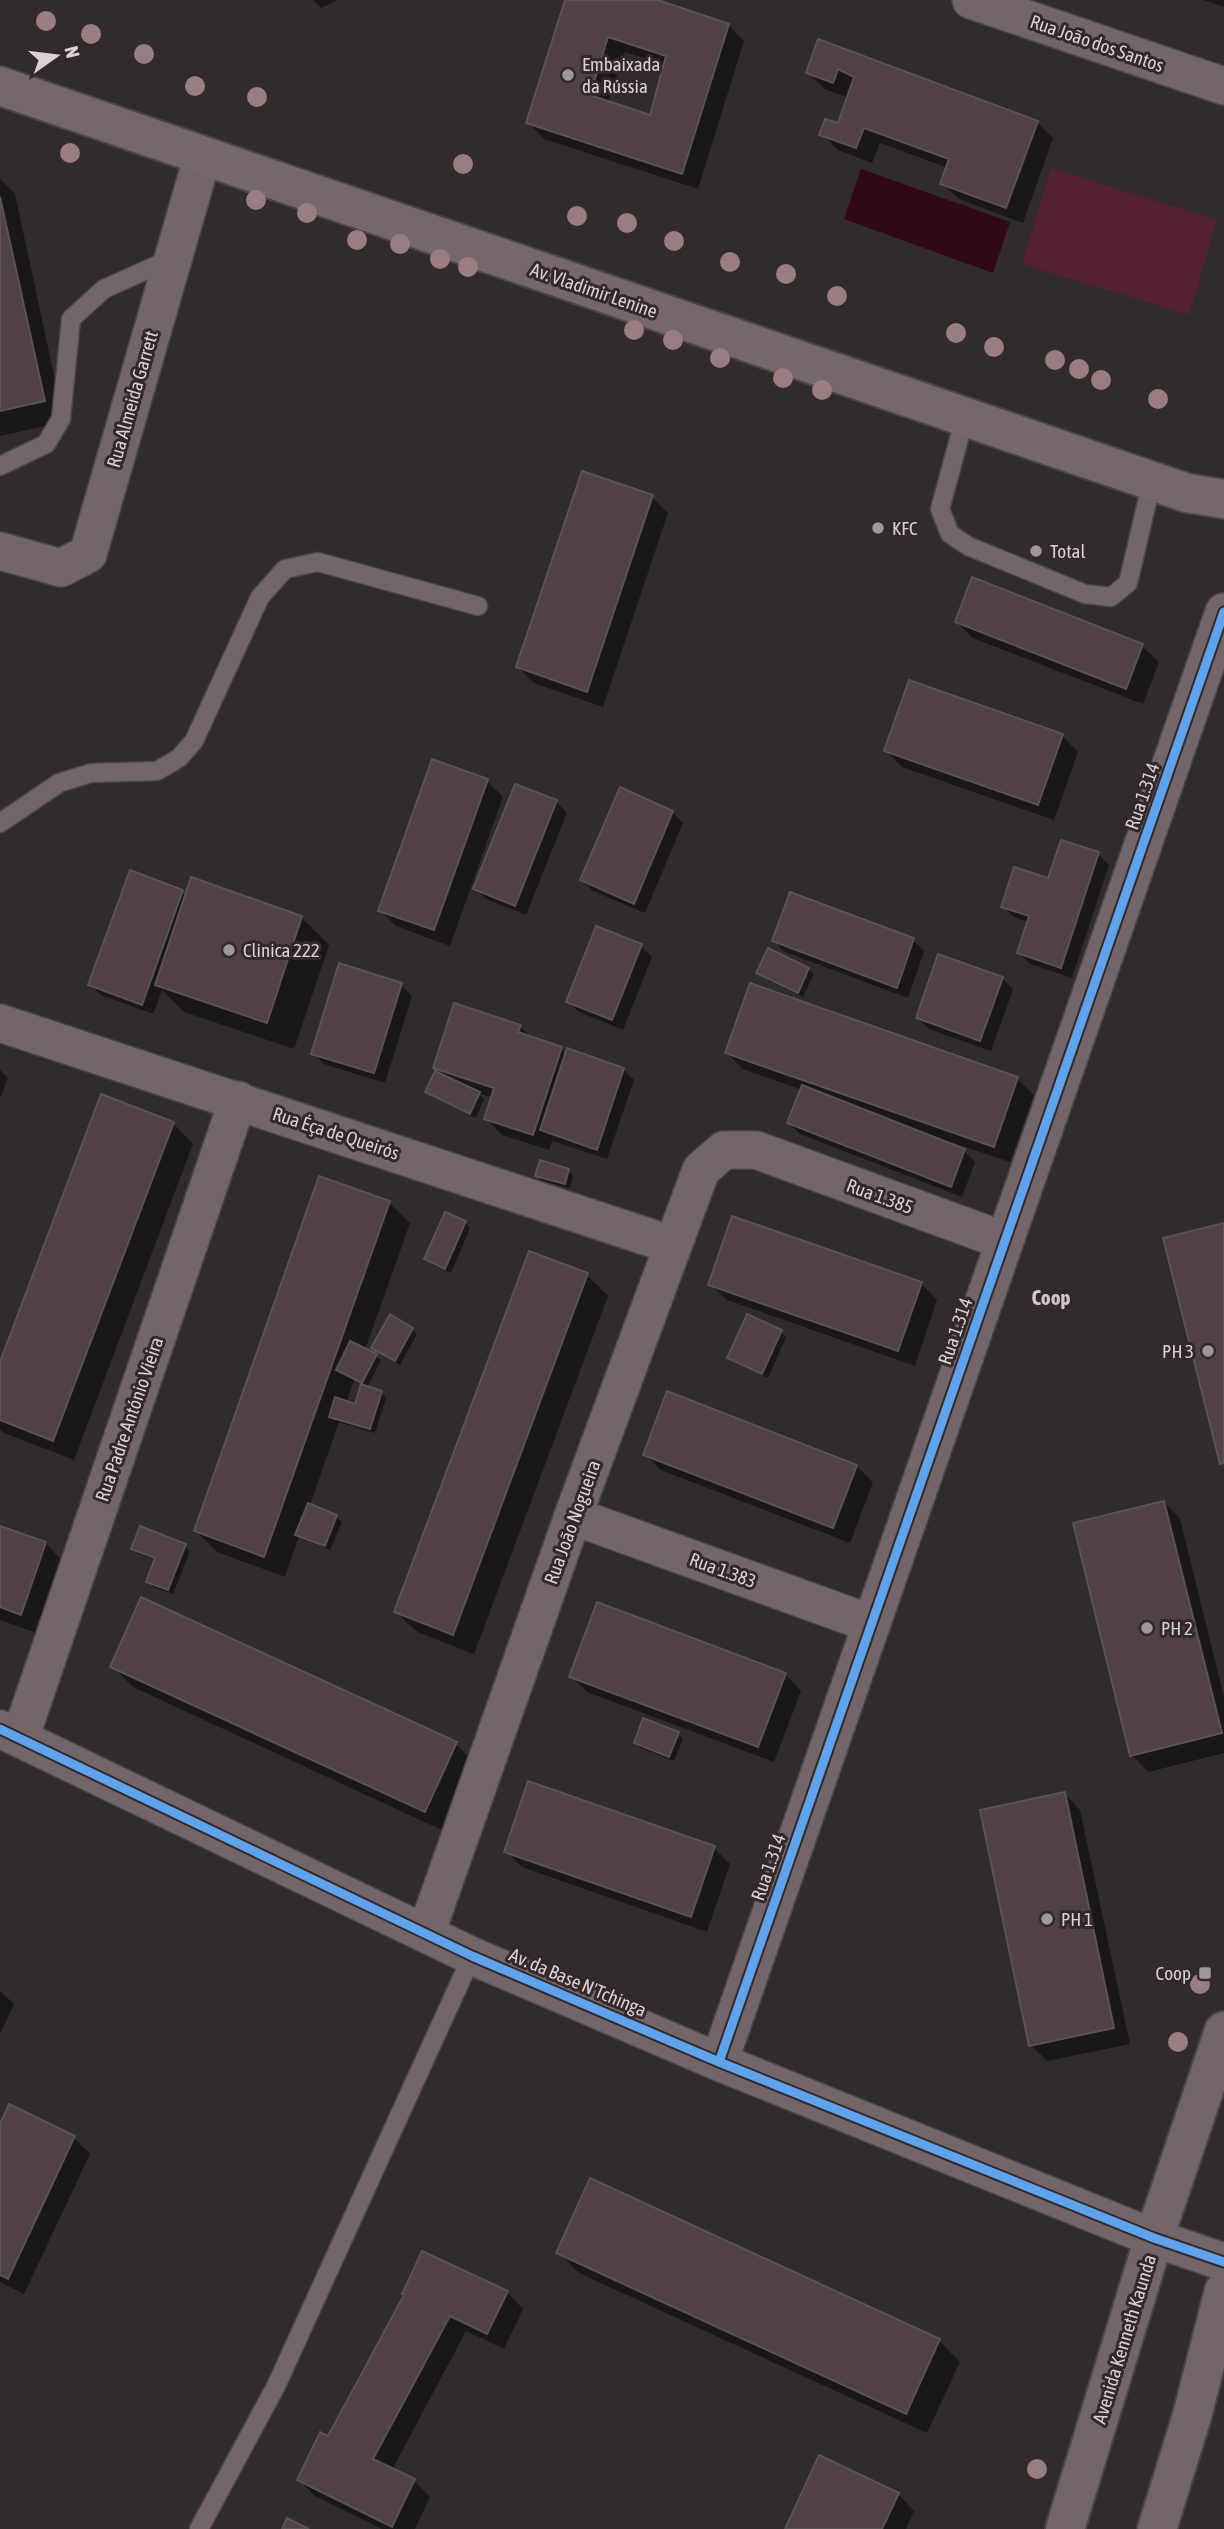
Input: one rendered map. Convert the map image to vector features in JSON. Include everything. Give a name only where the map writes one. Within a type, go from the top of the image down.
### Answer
[{"type":"main road","name":"Av. Vladimir Lenine","points":[[0,86],[1152,481],[1206,496],[1224,513]]},
{"type":"main road","name":"Avenida Kenneth Kaunda","points":[[1065,2529],[1154,2238],[1224,2031]]},
{"type":"main road","points":[[1157,2529],[1192,2416],[1224,2291]]},
{"type":"street","name":"Rua João dos Santos","points":[[971,0],[1224,86]]},
{"type":"street","name":"Rua Almeida Garrett","points":[[0,551],[61,568],[88,554],[203,155]]},
{"type":"street","name":"Rua 1.314","points":[[719,2062],[1224,612]]},
{"type":"street","name":"Rua Éça de Queirós","points":[[0,1023],[672,1245]]},
{"type":"street","name":"Rua Padre António Vieira","points":[[10,1733],[238,1100]]},
{"type":"street","name":"Rua João Nogueira","points":[[426,1933],[573,1516],[701,1170],[724,1150],[756,1150]]},
{"type":"street","name":"Rua 1.385","points":[[756,1150],[1005,1241]]},
{"type":"street","name":"Rua 1.383","points":[[573,1516],[872,1624]]},
{"type":"street","name":"Av. da Base N'Tchinga","points":[[10,1733],[472,1956],[719,2062],[1154,2238],[1224,2262]]},
{"type":"lane","points":[[0,466],[46,444],[61,419],[71,318],[104,289],[173,258]]},
{"type":"lane","points":[[965,417],[940,509],[950,534],[968,546],[1085,594],[1111,597],[1128,583],[1152,481]]},
{"type":"lane","points":[[0,823],[59,783],[91,773],[157,771],[179,758],[194,741],[260,597],[285,569],[318,562],[478,606]]},
{"type":"lane","points":[[199,2529],[276,2386],[472,1956]]},
{"type":"shaded area","points":[[1051,168],[1217,220],[1189,315],[1022,264]]},
{"type":"shaded area","points":[[861,169],[1010,222],[993,273],[844,219]]},
{"type":"building","name":"Embaixada da Rússia","points":[[565,0],[658,0],[729,24],[682,174],[526,123]],"holes":[[[608,37],[666,56],[650,115],[590,95]]]},
{"type":"building","points":[[818,39],[1038,121],[1006,208],[940,184],[949,159],[864,128],[856,148],[819,135],[825,119],[838,123],[854,77],[838,69],[833,83],[806,73]]},
{"type":"building","points":[[0,197],[45,401],[0,411]]},
{"type":"building","points":[[582,471],[653,495],[587,692],[516,667]]},
{"type":"building","points":[[972,577],[1143,644],[1126,689],[955,622]]},
{"type":"building","points":[[909,680],[1063,734],[1038,805],[884,751]]},
{"type":"building","points":[[432,759],[488,779],[434,930],[378,911]]},
{"type":"building","points":[[515,784],[557,800],[515,906],[473,889]]},
{"type":"building","points":[[620,787],[673,811],[634,904],[580,880]]},
{"type":"building","points":[[1061,840],[1099,852],[1061,968],[1017,953],[1029,916],[1001,907],[1014,867],[1048,878]]},
{"type":"building","points":[[130,870],[183,890],[142,1005],[88,985]]},
{"type":"building","name":"Clinica 222","points":[[191,877],[302,916],[267,1023],[155,985]]},
{"type":"building","points":[[790,892],[914,938],[897,988],[772,941]]},
{"type":"building","points":[[596,926],[642,944],[612,1020],[566,1002]]},
{"type":"building","points":[[768,948],[809,968],[798,993],[756,973]]},
{"type":"building","points":[[938,954],[1003,977],[980,1041],[916,1018]]},
{"type":"building","points":[[339,963],[402,983],[374,1073],[311,1054]]},
{"type":"building","points":[[750,983],[1018,1077],[994,1147],[725,1053]]},
{"type":"building","points":[[454,1003],[521,1025],[518,1032],[562,1047],[533,1135],[484,1119],[494,1088],[433,1068]]},
{"type":"building","points":[[567,1048],[624,1068],[597,1150],[540,1130]]},
{"type":"building","points":[[435,1071],[480,1092],[470,1114],[425,1092]]},
{"type":"building","points":[[802,1085],[965,1149],[951,1187],[787,1123]]},
{"type":"building","points":[[101,1094],[174,1122],[53,1441],[0,1420],[0,1362]]},
{"type":"building","points":[[540,1160],[569,1169],[565,1184],[535,1176]]},
{"type":"building","points":[[319,1176],[390,1201],[264,1557],[194,1531]]},
{"type":"building","points":[[445,1212],[466,1221],[445,1269],[424,1259]]},
{"type":"building","points":[[732,1216],[922,1282],[898,1351],[708,1285]]},
{"type":"building","name":"PH 3","points":[[1224,1223],[1224,1463],[1220,1464],[1163,1238]]},
{"type":"building","points":[[529,1251],[588,1273],[453,1635],[394,1612]]},
{"type":"building","points":[[390,1314],[413,1328],[395,1361],[371,1348]]},
{"type":"building","points":[[747,1314],[782,1330],[762,1374],[727,1358]]},
{"type":"building","points":[[350,1341],[377,1354],[362,1383],[336,1370]]},
{"type":"building","points":[[361,1384],[382,1391],[370,1429],[329,1417],[335,1397],[355,1404]]},
{"type":"building","points":[[667,1391],[857,1465],[833,1528],[643,1455]]},
{"type":"building","name":"PH 2","points":[[1164,1501],[1222,1733],[1130,1756],[1073,1523]]},
{"type":"building","points":[[308,1503],[337,1515],[325,1546],[295,1535]]},
{"type":"building","points":[[0,1526],[46,1542],[21,1615],[0,1607]]},
{"type":"building","points":[[140,1526],[186,1544],[168,1590],[146,1582],[155,1558],[131,1549]]},
{"type":"building","points":[[141,1597],[457,1742],[425,1812],[110,1667]]},
{"type":"building","points":[[597,1602],[786,1673],[758,1747],[569,1677]]},
{"type":"building","points":[[643,1718],[679,1732],[669,1757],[634,1743]]},
{"type":"building","points":[[528,1781],[715,1846],[691,1917],[504,1852]]},
{"type":"building","name":"PH 1","points":[[1065,1792],[1114,2028],[1029,2046],[980,1810]]},
{"type":"building","points":[[9,2104],[75,2136],[8,2279],[0,2275],[0,2124]]},
{"type":"building","points":[[590,2178],[940,2339],[906,2414],[556,2253]]},
{"type":"building","points":[[422,2251],[508,2291],[487,2334],[450,2316],[373,2459],[415,2479],[392,2527],[297,2480],[320,2432],[328,2436],[404,2295],[402,2294]]},
{"type":"building","points":[[819,2455],[899,2493],[882,2529],[785,2529]]},
{"type":"building","points":[[287,2518],[309,2529],[282,2529]]},
{"type":"cycle path","points":[[719,2062],[1224,612]]},
{"type":"cycle path","points":[[0,1729],[472,1956],[719,2062],[1154,2238],[1224,2262]]},
{"type":"place","name":"Embaixada da Rússia","points":[[568,75]]},
{"type":"place","name":"KFC","points":[[878,528]]},
{"type":"place","name":"Total","points":[[1036,551]]},
{"type":"place","name":"Clinica 222","points":[[229,950]]},
{"type":"place","name":"PH 3","points":[[1208,1351]]},
{"type":"place","name":"PH 2","points":[[1147,1628]]},
{"type":"place","name":"PH 1","points":[[1047,1919]]},
{"type":"place","name":"Coop","points":[[1205,1973]]},
{"type":"district","name":"Coop","points":[[1051,1297]]}]
